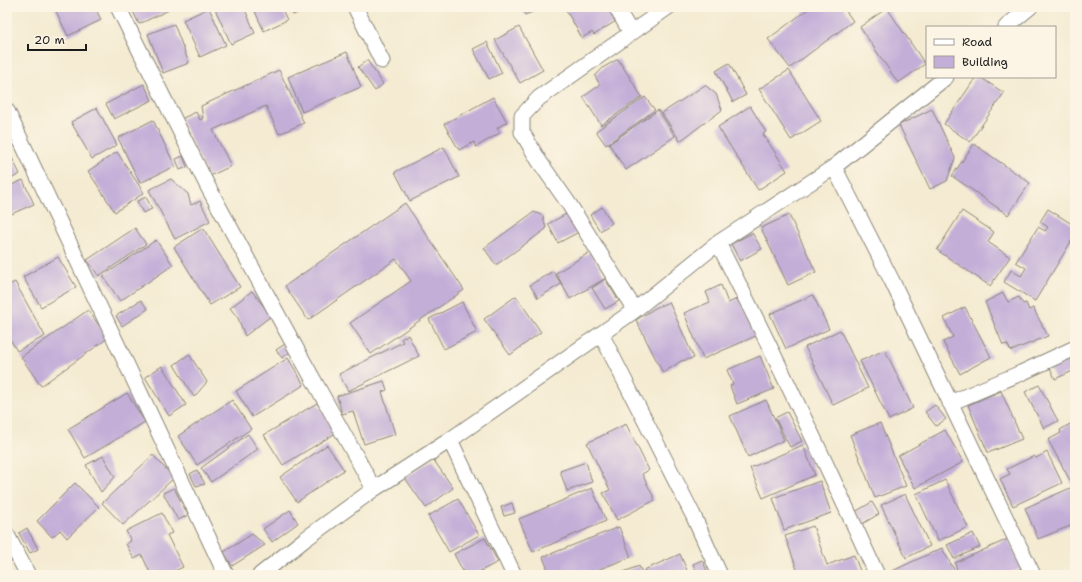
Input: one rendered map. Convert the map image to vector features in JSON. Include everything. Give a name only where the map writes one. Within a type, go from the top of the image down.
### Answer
[{"type":"street","points":[[118,7],[207,185],[374,489]]},
{"type":"street","points":[[355,7],[382,61]]},
{"type":"street","points":[[616,7],[631,33]]},
{"type":"street","points":[[635,310],[522,132],[522,116],[539,98],[668,7]]},
{"type":"street","points":[[1007,26],[1030,7]]},
{"type":"street","points":[[260,575],[304,540],[374,489],[450,440],[635,310],[718,243],[834,167],[945,78]]},
{"type":"street","points":[[7,111],[12,130],[226,575]]},
{"type":"street","points":[[834,167],[892,281],[1033,575]]},
{"type":"street","points":[[718,243],[814,437],[877,575]]},
{"type":"street","points":[[601,334],[693,515],[720,575]]},
{"type":"street","points":[[950,402],[1021,373],[1075,348]]},
{"type":"street","points":[[450,440],[514,575]]},
{"type":"street","points":[[7,535],[28,575]]},
{"type":"building","points":[[54,7],[95,7],[101,20],[68,36]]},
{"type":"building","points":[[131,7],[167,7],[169,10],[139,24]]},
{"type":"building","points":[[214,7],[244,7],[255,33],[231,44]]},
{"type":"building","points":[[253,7],[281,7],[287,20],[264,31]]},
{"type":"building","points":[[289,7],[312,7],[293,15]]},
{"type":"building","points":[[522,7],[544,7],[525,15]]},
{"type":"building","points":[[571,7],[608,7],[616,21],[594,35],[592,32],[582,38],[566,10]]},
{"type":"building","points":[[811,7],[843,7],[853,21],[790,68],[768,39]]},
{"type":"building","points":[[209,8],[226,45],[200,57],[183,20]]},
{"type":"building","points":[[887,8],[925,64],[898,83],[860,27]]},
{"type":"building","points":[[174,24],[189,63],[163,73],[148,34]]},
{"type":"building","points":[[519,27],[543,70],[520,83],[495,40]]},
{"type":"building","points":[[487,42],[502,73],[489,79],[473,49]]},
{"type":"building","points":[[347,52],[361,87],[302,112],[288,77]]},
{"type":"building","points":[[618,59],[642,97],[601,125],[583,97],[600,85],[595,76],[604,67]]},
{"type":"building","points":[[367,60],[383,84],[375,91],[358,67]]},
{"type":"building","points":[[729,63],[746,95],[733,102],[716,71]]},
{"type":"building","points":[[279,70],[304,123],[279,134],[266,106],[213,130],[231,166],[208,177],[181,119],[196,112],[200,120],[203,118],[201,106]]},
{"type":"building","points":[[789,70],[821,121],[791,140],[759,89]]},
{"type":"building","points":[[975,78],[982,78],[1004,93],[970,142],[944,124]]},
{"type":"building","points":[[144,84],[152,100],[114,119],[106,104]]},
{"type":"building","points":[[705,85],[716,94],[722,110],[680,141],[662,113]]},
{"type":"building","points":[[493,97],[507,122],[497,128],[500,133],[476,147],[474,142],[459,150],[444,124]]},
{"type":"building","points":[[645,97],[655,110],[606,145],[596,131]]},
{"type":"building","points":[[750,106],[766,132],[763,134],[787,171],[758,190],[718,127]]},
{"type":"building","points":[[97,108],[117,145],[92,159],[71,122]]},
{"type":"building","points":[[932,109],[955,158],[947,181],[930,189],[899,125]]},
{"type":"building","points":[[658,110],[675,136],[626,170],[609,144]]},
{"type":"building","points":[[153,120],[175,166],[140,183],[118,138]]},
{"type":"building","points":[[974,144],[1030,183],[1008,215],[952,176]]},
{"type":"building","points":[[444,147],[459,177],[410,201],[395,172]]},
{"type":"building","points":[[7,148],[20,174],[7,181]]},
{"type":"building","points":[[117,152],[144,193],[115,212],[88,171]]},
{"type":"building","points":[[183,156],[187,167],[180,170],[176,159]]},
{"type":"building","points":[[171,179],[188,194],[191,205],[200,201],[210,221],[175,239],[149,190]]},
{"type":"building","points":[[23,180],[34,204],[7,216],[7,187]]},
{"type":"building","points":[[146,197],[152,209],[143,213],[137,201]]},
{"type":"building","points":[[405,203],[464,290],[371,354],[350,323],[411,281],[396,259],[308,320],[285,286]]},
{"type":"building","points":[[602,207],[612,223],[600,231],[590,215]]},
{"type":"building","points":[[1048,209],[1075,226],[1075,235],[1035,301],[1004,282],[1011,270],[1021,276],[1026,268],[1016,262],[1038,227],[1045,231],[1048,227],[1040,222]]},
{"type":"building","points":[[962,211],[994,232],[988,242],[1010,257],[990,286],[937,250]]},
{"type":"building","points":[[534,212],[543,216],[546,229],[496,265],[484,248]]},
{"type":"building","points":[[568,213],[579,232],[558,243],[548,224]]},
{"type":"building","points":[[789,215],[816,272],[788,285],[761,228]]},
{"type":"building","points":[[135,228],[146,244],[99,276],[87,260]]},
{"type":"building","points":[[203,228],[240,287],[210,305],[174,247]]},
{"type":"building","points":[[752,233],[762,249],[740,261],[731,244]]},
{"type":"building","points":[[156,240],[173,265],[120,301],[103,276]]},
{"type":"building","points":[[590,252],[606,278],[570,299],[556,273]]},
{"type":"building","points":[[58,257],[76,287],[41,307],[23,277]]},
{"type":"building","points":[[553,271],[561,284],[538,298],[530,285]]},
{"type":"building","points":[[605,279],[619,301],[605,309],[592,288]]},
{"type":"building","points":[[15,282],[45,336],[17,351],[7,334],[7,286]]},
{"type":"building","points":[[721,285],[728,303],[739,298],[756,336],[703,359],[684,313],[710,302],[706,292]]},
{"type":"building","points":[[252,291],[271,316],[245,336],[238,318],[230,308]]},
{"type":"building","points":[[1003,293],[1008,302],[1019,297],[1023,304],[1026,303],[1029,310],[1033,308],[1048,336],[1011,351],[1007,344],[1003,345],[985,302]]},
{"type":"building","points":[[813,295],[829,329],[786,349],[770,314]]},
{"type":"building","points":[[516,296],[541,332],[510,355],[484,319]]},
{"type":"building","points":[[141,300],[148,309],[122,326],[116,316]]},
{"type":"building","points":[[462,302],[477,332],[444,349],[429,319]]},
{"type":"building","points":[[669,302],[694,358],[681,361],[663,373],[636,320],[655,308]]},
{"type":"building","points":[[965,307],[991,357],[960,374],[943,342],[953,337],[944,318]]},
{"type":"building","points":[[88,310],[108,338],[41,386],[21,357]]},
{"type":"building","points":[[840,330],[868,388],[833,405],[805,347]]},
{"type":"building","points":[[408,335],[419,356],[348,391],[339,374],[403,342],[401,339]]},
{"type":"building","points":[[285,344],[290,352],[282,358],[276,350]]},
{"type":"building","points":[[885,350],[913,408],[889,420],[860,361]]},
{"type":"building","points":[[1075,351],[1075,370],[1055,379],[1048,363]]},
{"type":"building","points":[[189,354],[207,382],[194,397],[174,365]]},
{"type":"building","points":[[760,356],[774,389],[737,404],[730,386],[733,384],[727,370]]},
{"type":"building","points":[[288,358],[304,385],[252,417],[236,391]]},
{"type":"building","points":[[162,366],[186,405],[169,416],[145,377]]},
{"type":"building","points":[[384,381],[387,390],[382,392],[395,434],[364,444],[353,411],[342,414],[337,396]]},
{"type":"building","points":[[1039,385],[1058,421],[1044,428],[1025,392]]},
{"type":"building","points":[[1001,391],[1022,439],[988,453],[968,405]]},
{"type":"building","points":[[127,393],[145,422],[85,458],[68,429]]},
{"type":"building","points":[[232,400],[251,429],[197,465],[178,436]]},
{"type":"building","points":[[766,400],[784,440],[748,457],[730,416]]},
{"type":"building","points":[[317,403],[336,433],[283,465],[264,435]]},
{"type":"building","points":[[935,405],[946,419],[936,426],[925,412]]},
{"type":"building","points":[[787,412],[802,441],[790,447],[775,418]]},
{"type":"building","points":[[1075,421],[1075,482],[1072,484],[1048,440],[1061,433],[1060,430]]},
{"type":"building","points":[[880,423],[906,486],[875,498],[850,435]]},
{"type":"building","points":[[626,424],[649,470],[642,474],[655,500],[617,520],[603,493],[610,490],[587,443]]},
{"type":"building","points":[[945,430],[963,462],[915,488],[898,456]]},
{"type":"building","points":[[248,434],[258,449],[211,482],[201,468]]},
{"type":"building","points":[[327,445],[344,470],[297,502],[280,477]]},
{"type":"building","points":[[803,445],[815,475],[763,498],[750,468]]},
{"type":"building","points":[[1047,452],[1062,483],[1013,506],[1000,479],[1010,474],[1007,469],[1034,456],[1036,458]]},
{"type":"building","points":[[153,455],[174,478],[123,525],[102,503]]},
{"type":"building","points":[[103,456],[115,477],[101,492],[86,465]]},
{"type":"building","points":[[433,459],[453,488],[426,508],[405,478]]},
{"type":"building","points":[[586,462],[592,482],[567,491],[560,471]]},
{"type":"building","points":[[197,470],[205,484],[196,486],[190,474]]},
{"type":"building","points":[[945,480],[968,527],[938,541],[916,494]]},
{"type":"building","points":[[820,481],[831,513],[784,530],[773,498]]},
{"type":"building","points":[[75,483],[99,507],[67,538],[60,530],[52,537],[37,521]]},
{"type":"building","points":[[1075,486],[1075,524],[1038,539],[1025,508]]},
{"type":"building","points":[[174,488],[188,515],[178,520],[163,493]]},
{"type":"building","points":[[592,488],[606,521],[533,552],[519,519]]},
{"type":"building","points":[[905,494],[930,546],[906,558],[881,505]]},
{"type":"building","points":[[458,499],[479,535],[449,552],[428,516]]},
{"type":"building","points":[[872,502],[879,514],[862,524],[855,512]]},
{"type":"building","points":[[512,503],[515,513],[504,516],[501,507]]},
{"type":"building","points":[[290,510],[298,523],[272,542],[263,529]]},
{"type":"building","points":[[162,513],[172,533],[167,535],[183,567],[167,575],[151,575],[142,555],[134,559],[126,544],[131,541],[126,531]]},
{"type":"building","points":[[813,526],[827,565],[854,555],[860,571],[849,575],[799,575],[785,536]]},
{"type":"building","points":[[619,527],[631,557],[584,575],[550,575],[543,557]]},
{"type":"building","points":[[27,528],[38,549],[30,553],[19,533]]},
{"type":"building","points":[[973,533],[980,547],[954,559],[947,545]]},
{"type":"building","points":[[252,534],[265,545],[232,566],[224,552]]},
{"type":"building","points":[[485,538],[498,562],[473,575],[465,575],[454,554]]},
{"type":"building","points":[[1008,539],[1022,568],[1007,575],[958,575],[955,563]]},
{"type":"building","points":[[942,548],[957,575],[891,575],[890,572]]},
{"type":"building","points":[[680,554],[689,575],[647,575],[644,570]]},
{"type":"building","points":[[702,560],[709,575],[698,575],[693,564]]},
{"type":"building","points":[[639,566],[643,575],[616,575]]}]
